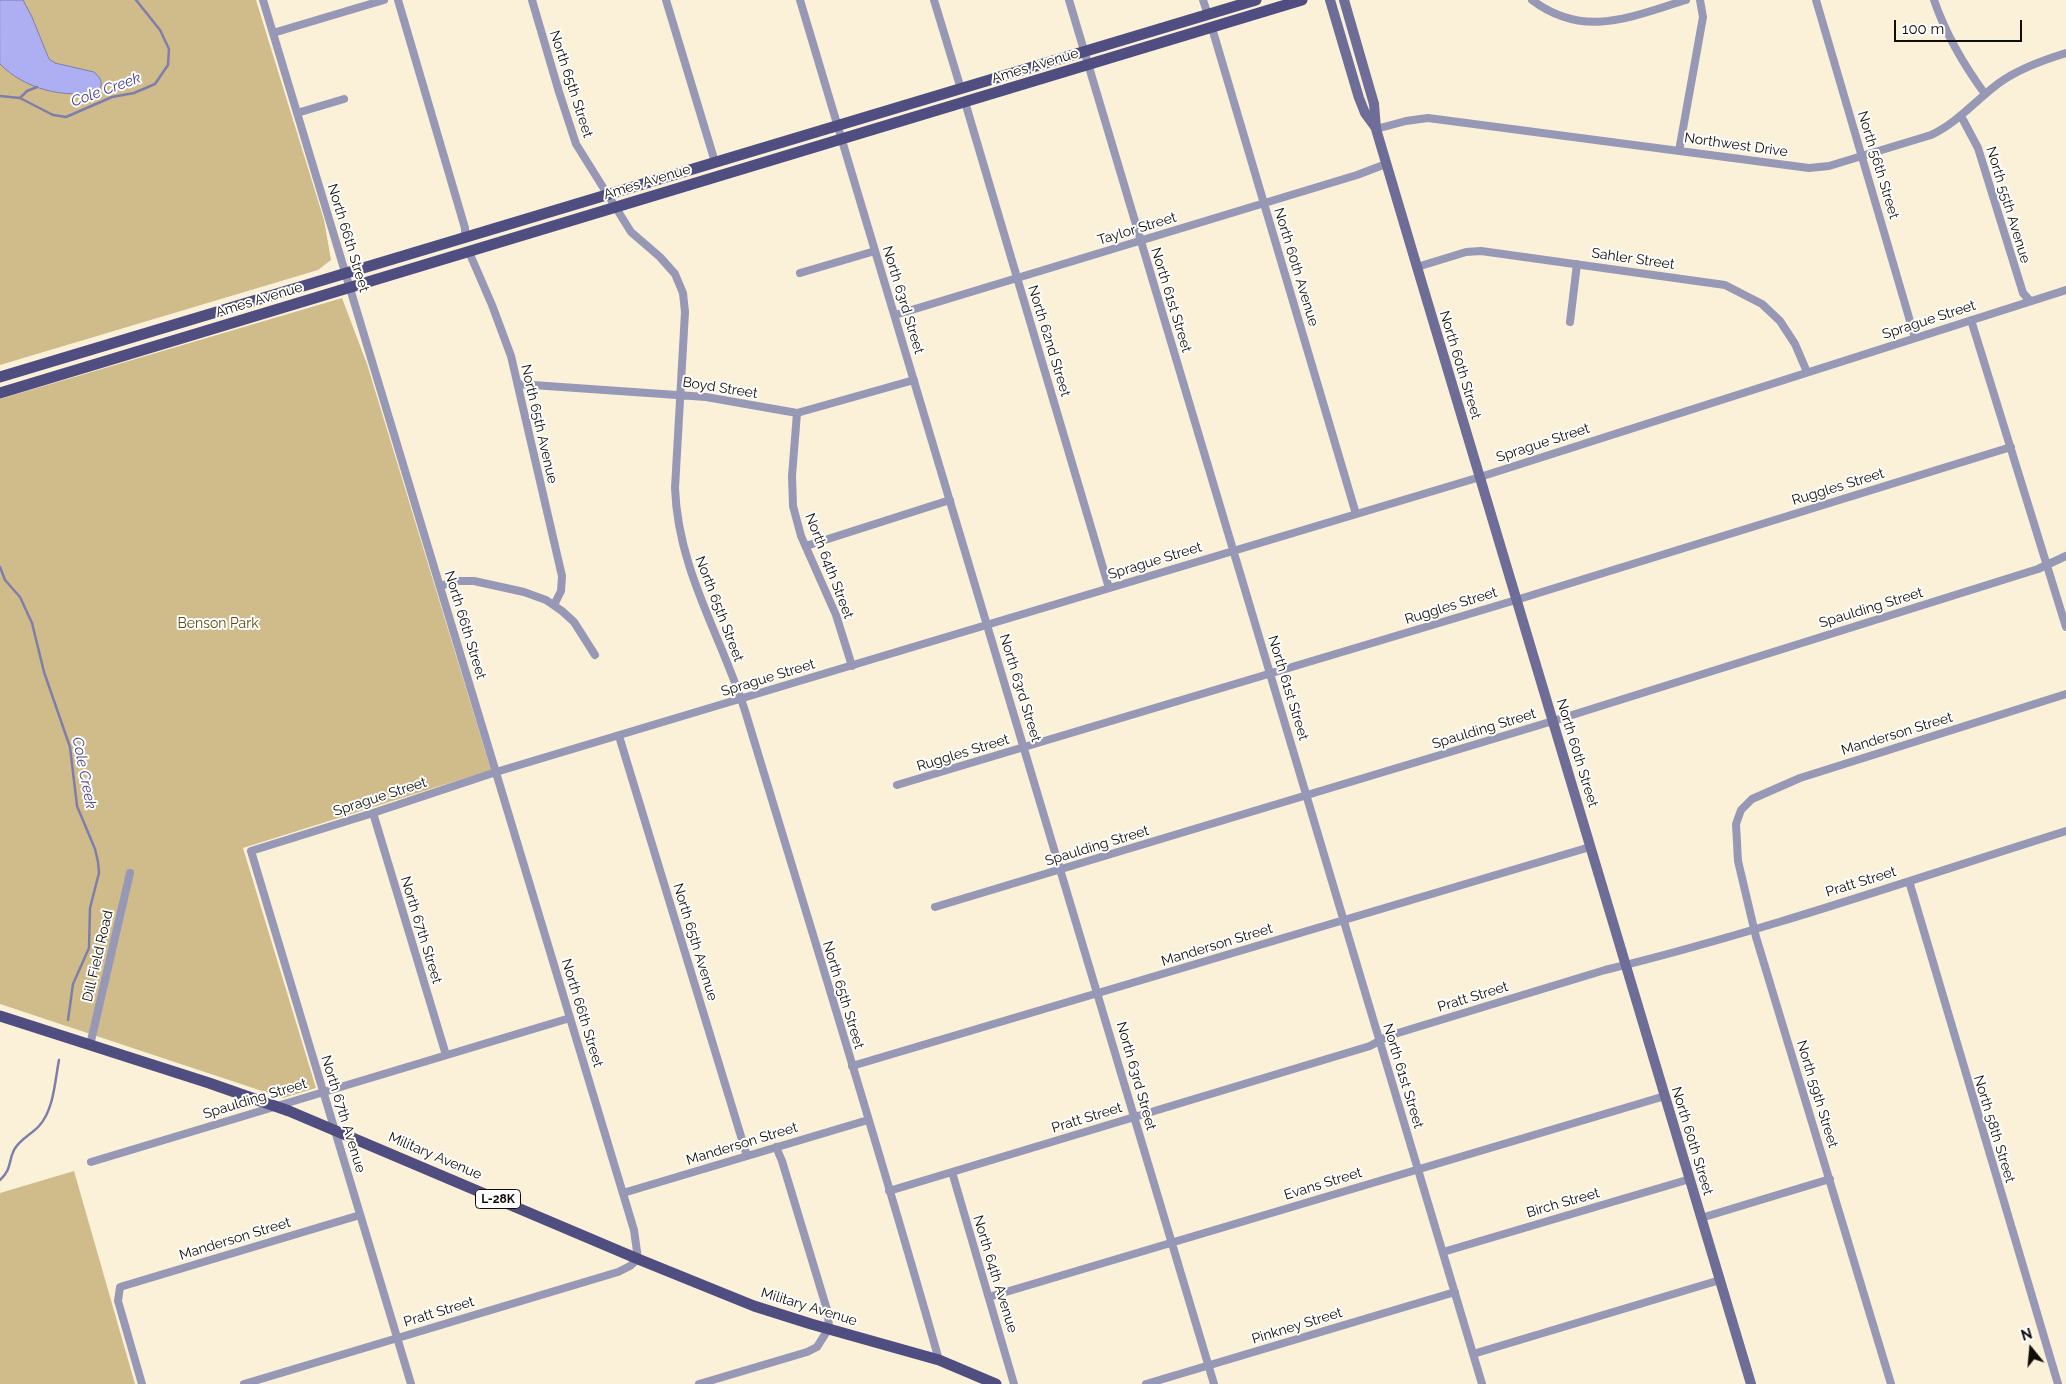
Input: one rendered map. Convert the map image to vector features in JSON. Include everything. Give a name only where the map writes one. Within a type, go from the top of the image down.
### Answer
[{"type":"main road","name":"Ames Avenue","points":[[0,377],[1256,0]]},
{"type":"main road","name":"Ames Avenue","points":[[0,393],[1302,0]]},
{"type":"main road","name":"North 60th Street","points":[[1330,0],[1359,98],[1365,113],[1376,129]]},
{"type":"main road","name":"North 60th Street","points":[[1344,0],[1374,104],[1376,129],[1386,164],[1751,1384]]},
{"type":"main road","name":"Military Avenue","points":[[0,1016],[209,1083],[273,1106],[754,1306],[939,1360],[996,1384]]},
{"type":"street","name":"North 66th Street","points":[[263,0],[623,1193],[634,1230],[638,1259]]},
{"type":"street","points":[[273,33],[384,0]]},
{"type":"street","points":[[398,0],[465,228],[466,238]]},
{"type":"street","name":"North 65th Street","points":[[532,0],[573,136],[631,232],[670,267],[683,293],[685,312],[675,488],[679,530],[690,572],[741,699],[939,1360]]},
{"type":"street","points":[[666,0],[715,162]]},
{"type":"street","name":"North 63rd Street","points":[[800,0],[1214,1384]]},
{"type":"street","points":[[934,0],[961,89]]},
{"type":"street","name":"North 61st Street","points":[[1069,0],[1482,1384]]},
{"type":"street","points":[[1203,0],[1208,14]]},
{"type":"street","points":[[1532,0],[1561,17],[1602,23],[1624,19],[1686,0]]},
{"type":"street","points":[[1679,151],[1704,17],[1700,0]]},
{"type":"street","name":"North 56th Street","points":[[1816,0],[1915,338]]},
{"type":"street","points":[[1934,0],[1949,40],[1985,94]]},
{"type":"street","name":"North 60th Avenue","points":[[1212,28],[1356,514]]},
{"type":"street","name":"Northwest Drive","points":[[1376,129],[1399,122],[1428,118],[1808,168],[1829,166],[1931,135],[1946,127],[1985,94],[2019,71],[2044,60],[2065,56]]},
{"type":"street","points":[[298,113],[344,99]]},
{"type":"street","name":"North 62nd Street","points":[[965,102],[1109,588]]},
{"type":"street","name":"North 55th Avenue","points":[[1961,116],[1978,148],[2022,293],[2030,301]]},
{"type":"street","name":"Taylor Street","points":[[895,316],[1264,204],[1386,164]]},
{"type":"street","points":[[800,273],[875,251]]},
{"type":"street","name":"Sahler Street","points":[[1417,268],[1473,251],[1712,282],[1737,290],[1762,304],[1780,321],[1795,344],[1807,372]]},
{"type":"street","name":"North 65th Avenue","points":[[469,252],[506,339],[518,384],[562,576],[561,591],[554,605]]},
{"type":"street","points":[[1570,322],[1578,264]]},
{"type":"street","name":"Sprague Street","points":[[251,851],[496,772],[1480,477],[2066,290]]},
{"type":"street","points":[[1971,320],[2066,627]]},
{"type":"street","name":"Boyd Street","points":[[518,384],[680,394],[797,413],[914,380]]},
{"type":"street","name":"North 64th Street","points":[[797,413],[792,495],[797,522],[836,615],[852,666]]},
{"type":"street","name":"Ruggles Street","points":[[897,785],[1516,600],[2011,447]]},
{"type":"street","points":[[806,546],[950,500]]},
{"type":"street","name":"Spaulding Street","points":[[935,907],[1553,721],[2038,569],[2066,556]]},
{"type":"street","points":[[440,586],[457,581],[474,581],[536,596],[554,605],[574,622],[595,655]]},
{"type":"street","name":"Manderson Street","points":[[1741,810],[1752,799],[1800,778],[2066,694]]},
{"type":"street","name":"North 65th Avenue","points":[[619,736],[746,1156]]},
{"type":"street","name":"North 59th Street","points":[[1741,810],[1736,824],[1738,861],[1755,928],[1891,1384]]},
{"type":"street","name":"North 67th Street","points":[[373,813],[446,1055]]},
{"type":"street","name":"Pratt Street","points":[[889,1191],[1370,1046],[1388,1036],[1416,1027],[1605,970],[1626,966],[1755,928],[2066,832]]},
{"type":"street","name":"Manderson Street","points":[[852,1066],[1590,847]]},
{"type":"street","name":"North 67th Avenue","points":[[251,851],[411,1384]]},
{"type":"street","name":"Dill Field Road","points":[[90,1045],[130,873]]},
{"type":"street","name":"North 58th Street","points":[[1908,880],[2058,1384]]},
{"type":"street","name":"Spaulding Street","points":[[91,1162],[570,1018]]},
{"type":"street","name":"Evans Street","points":[[989,1297],[1664,1096]]},
{"type":"street","name":"Manderson Street","points":[[623,1193],[868,1120]]},
{"type":"street","points":[[699,1384],[807,1352],[817,1347],[828,1328],[825,1301],[776,1147]]},
{"type":"street","name":"North 64th Avenue","points":[[952,1172],[1014,1384]]},
{"type":"street","name":"Birch Street","points":[[1443,1252],[1690,1179]]},
{"type":"street","points":[[1701,1218],[1830,1179]]},
{"type":"street","name":"Manderson Street","points":[[142,1384],[118,1301],[119,1290],[124,1285],[360,1215]]},
{"type":"street","name":"Pratt Street","points":[[244,1384],[618,1272],[630,1266],[638,1259]]},
{"type":"street","points":[[1473,1354],[1720,1280]]},
{"type":"street","name":"Pinkney Street","points":[[1146,1384],[1455,1292]]},
{"type":"green space","points":[[0,0],[256,0],[324,220],[331,260],[318,270],[0,365]]},
{"type":"green space","name":"Benson Park","points":[[342,298],[367,364],[491,770],[243,848],[316,1088],[283,1098],[0,1004],[0,399]]},
{"type":"green space","points":[[74,1171],[135,1384],[0,1384],[0,1193]]},
{"type":"water","points":[[0,0],[23,0],[49,59],[55,63],[94,72],[101,80],[99,90],[73,94],[46,90],[21,80],[0,64]]},
{"type":"waterway","name":"Cole Creek","points":[[0,96],[20,98],[53,115],[66,117],[112,97],[134,93],[155,84],[168,65],[169,49],[160,30],[136,0]]},
{"type":"waterway","points":[[20,98],[27,91],[37,87]]},
{"type":"waterway","name":"Cole Creek","points":[[0,567],[5,580],[20,597],[32,623],[44,672],[70,747],[77,806],[95,849],[98,862],[99,873],[90,908],[89,948],[73,984],[68,1020]]},
{"type":"waterway","name":"Cole Creek","points":[[0,1180],[6,1172],[14,1150],[39,1126],[48,1112],[59,1060]]}]
